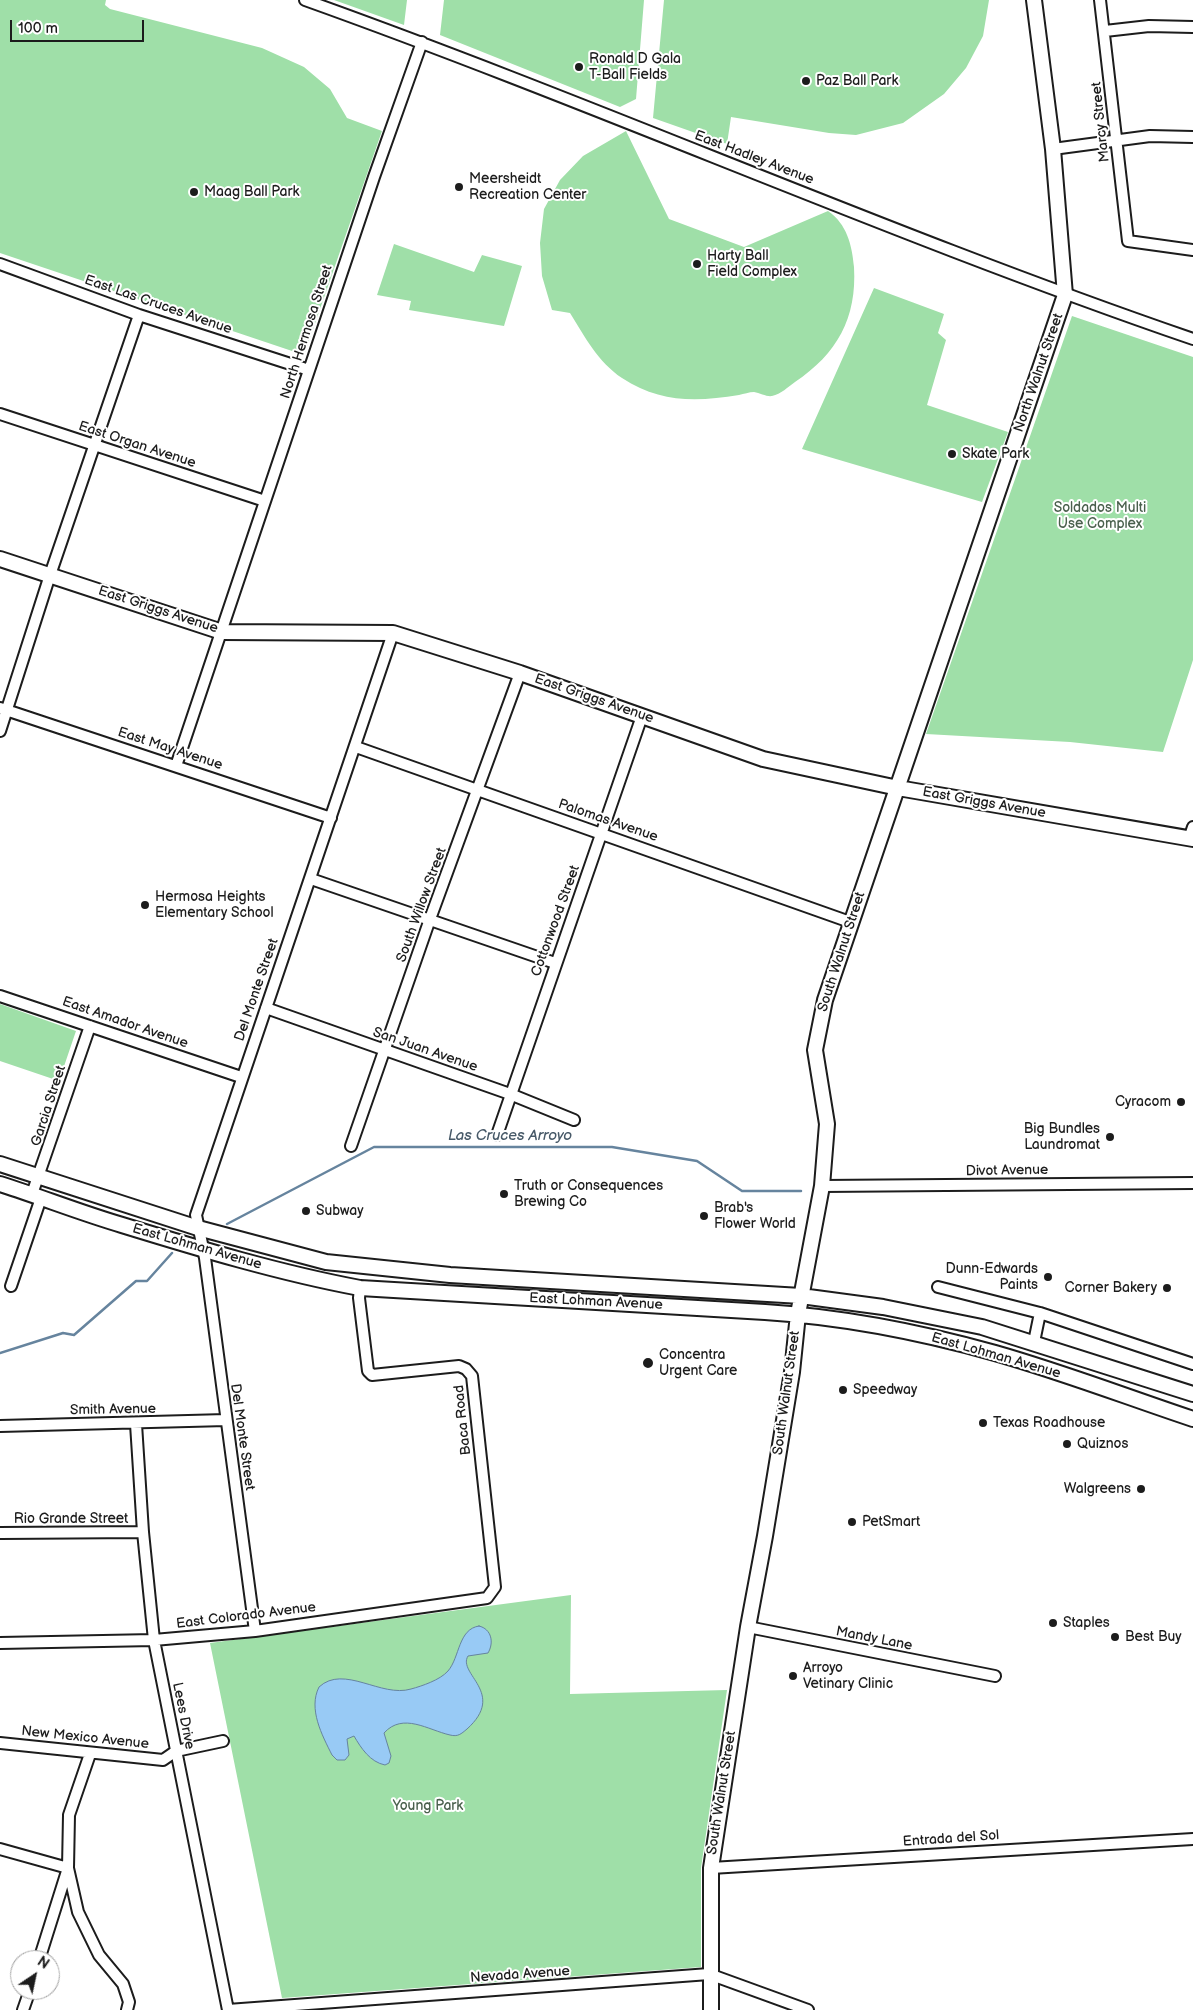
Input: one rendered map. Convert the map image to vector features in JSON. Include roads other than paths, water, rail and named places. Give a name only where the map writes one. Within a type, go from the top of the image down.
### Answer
[{"type":"street","name":"East Hadley Avenue","points":[[306,0],[422,42],[1065,295],[1193,339]]},
{"type":"street","name":"North Walnut Street","points":[[898,788],[1065,295],[1053,149],[1034,0]]},
{"type":"street","name":"Marcy Street","points":[[1100,0],[1128,241],[1193,250]]},
{"type":"street","points":[[1105,31],[1149,26],[1193,27]]},
{"type":"street","name":"North Hermosa Street","points":[[176,766],[374,177],[422,42]]},
{"type":"street","points":[[1053,149],[1165,135],[1193,137]]},
{"type":"street","name":"East Las Cruces Avenue","points":[[0,264],[139,315],[309,370]]},
{"type":"street","points":[[0,731],[4,709],[139,315]]},
{"type":"street","name":"East Organ Avenue","points":[[0,414],[265,501]]},
{"type":"street","name":"East Griggs Avenue","points":[[0,559],[222,632],[393,633],[520,673],[763,759],[898,788],[1192,835]]},
{"type":"street","name":"Del Monte Street","points":[[255,1630],[205,1258],[201,1247],[197,1221],[241,1078],[356,747],[393,633]]},
{"type":"street","name":"South Willow Street","points":[[351,1146],[430,919],[520,673]]},
{"type":"street","name":"East May Avenue","points":[[4,709],[331,818]]},
{"type":"street","name":"Cottonwood Street","points":[[497,1135],[642,716]]},
{"type":"street","name":"Palomas Avenue","points":[[356,747],[850,922]]},
{"type":"street","name":"South Walnut Street","points":[[711,2010],[709,1974],[711,1868],[748,1626],[783,1430],[798,1314],[822,1186],[827,1124],[815,1050],[825,1000],[850,922],[898,788]]},
{"type":"street","points":[[311,878],[555,963]]},
{"type":"street","name":"East Amador Avenue","points":[[0,996],[241,1078]]},
{"type":"street","name":"San Juan Avenue","points":[[266,1008],[510,1094],[574,1120]]},
{"type":"street","name":"Garcia Street","points":[[11,1286],[37,1196],[39,1177],[90,1026]]},
{"type":"street","name":"East Lohman Avenue","points":[[0,1164],[39,1177],[197,1221],[326,1262],[397,1271],[802,1296],[866,1304],[982,1327],[1193,1394]]},
{"type":"street","name":"Divot Avenue","points":[[822,1186],[1193,1183]]},
{"type":"street","name":"East Lohman Avenue","points":[[0,1184],[122,1225],[257,1265],[360,1288],[798,1314],[912,1332],[1025,1362],[1193,1419]]},
{"type":"street","points":[[938,1287],[1040,1313],[1193,1364]]},
{"type":"street","name":"Baca Road","points":[[360,1288],[359,1298],[368,1371],[372,1375],[459,1366],[466,1369],[472,1376],[496,1587],[492,1593]]},
{"type":"street","points":[[912,1332],[914,1313]]},
{"type":"street","points":[[1025,1362],[1034,1342],[1040,1313]]},
{"type":"street","name":"Smith Avenue","points":[[0,1426],[136,1424],[226,1420]]},
{"type":"street","name":"Lees Drive","points":[[136,1424],[143,1532],[154,1640],[228,2010]]},
{"type":"street","name":"Rio Grande Street","points":[[0,1533],[143,1532]]},
{"type":"street","name":"East Colorado Avenue","points":[[0,1643],[154,1640],[255,1630],[487,1598],[492,1593]]},
{"type":"street","name":"Mandy Lane","points":[[748,1626],[995,1676]]},
{"type":"street","name":"New Mexico Avenue","points":[[0,1743],[90,1754],[163,1760],[176,1751],[223,1741]]},
{"type":"street","points":[[90,1754],[69,1814],[68,1868],[78,1912],[99,1955],[123,1984],[129,2002],[127,2010]]},
{"type":"street","name":"Entrada del Sol","points":[[711,1868],[1193,1839]]},
{"type":"street","points":[[0,1849],[68,1868]]},
{"type":"street","points":[[42,1950],[68,1868]]},
{"type":"street","name":"Nevada Avenue","points":[[228,2010],[709,1974],[808,2010]]},
{"type":"water","points":[[479,1626],[489,1633],[491,1645],[488,1653],[468,1656],[466,1663],[482,1695],[482,1705],[478,1716],[467,1729],[455,1736],[416,1724],[407,1723],[391,1727],[384,1733],[391,1756],[389,1763],[385,1765],[370,1758],[354,1736],[347,1739],[349,1755],[345,1760],[337,1760],[332,1755],[316,1713],[316,1695],[319,1687],[329,1681],[340,1679],[399,1691],[425,1684],[448,1671],[467,1632]]},
{"type":"waterway","name":"Las Cruces Arroyo","points":[[227,1224],[374,1147],[612,1147],[697,1161],[742,1191],[801,1191]]},
{"type":"waterway","name":"Las Cruces Arroyo","points":[[0,1353],[63,1333],[74,1335],[136,1281],[147,1281],[172,1253]]},
{"type":"place","name":"Ronald D Gala T-Ball Fields","points":[[579,67]]},
{"type":"place","name":"Paz Ball Park","points":[[806,81]]},
{"type":"place","name":"Meersheidt Recreation Center","points":[[459,187]]},
{"type":"place","name":"Maag Ball Park","points":[[194,192]]},
{"type":"place","name":"Harty Ball Field Complex","points":[[697,264]]},
{"type":"place","name":"Skate Park","points":[[952,454]]},
{"type":"place","name":"Hermosa Heights Elementary School","points":[[145,905]]},
{"type":"place","name":"Cyracom","points":[[1181,1102]]},
{"type":"place","name":"Big Bundles Laundromat","points":[[1110,1137]]},
{"type":"place","name":"Truth or Consequences Brewing Co","points":[[504,1194]]},
{"type":"place","name":"Subway","points":[[306,1211]]},
{"type":"place","name":"Brab's Flower World","points":[[704,1216]]},
{"type":"place","name":"Dunn-Edwards Paints","points":[[1048,1277]]},
{"type":"place","name":"Corner Bakery","points":[[1167,1288]]},
{"type":"place","name":"Concentra Urgent Care","points":[[648,1363]]},
{"type":"place","name":"Speedway","points":[[843,1390]]},
{"type":"place","name":"Texas Roadhouse","points":[[983,1423]]},
{"type":"place","name":"Quiznos","points":[[1067,1444]]},
{"type":"place","name":"Walgreens","points":[[1141,1489]]},
{"type":"place","name":"PetSmart","points":[[852,1522]]},
{"type":"place","name":"Staples","points":[[1053,1623]]},
{"type":"place","name":"Best Buy","points":[[1115,1637]]},
{"type":"place","name":"Arroyo Vetinary Clinic","points":[[793,1676]]},
{"type":"park label","name":"Soldados Multi Use Complex","points":[[1100,516]]},
{"type":"park label","name":"Young Park","points":[[428,1806]]}]
